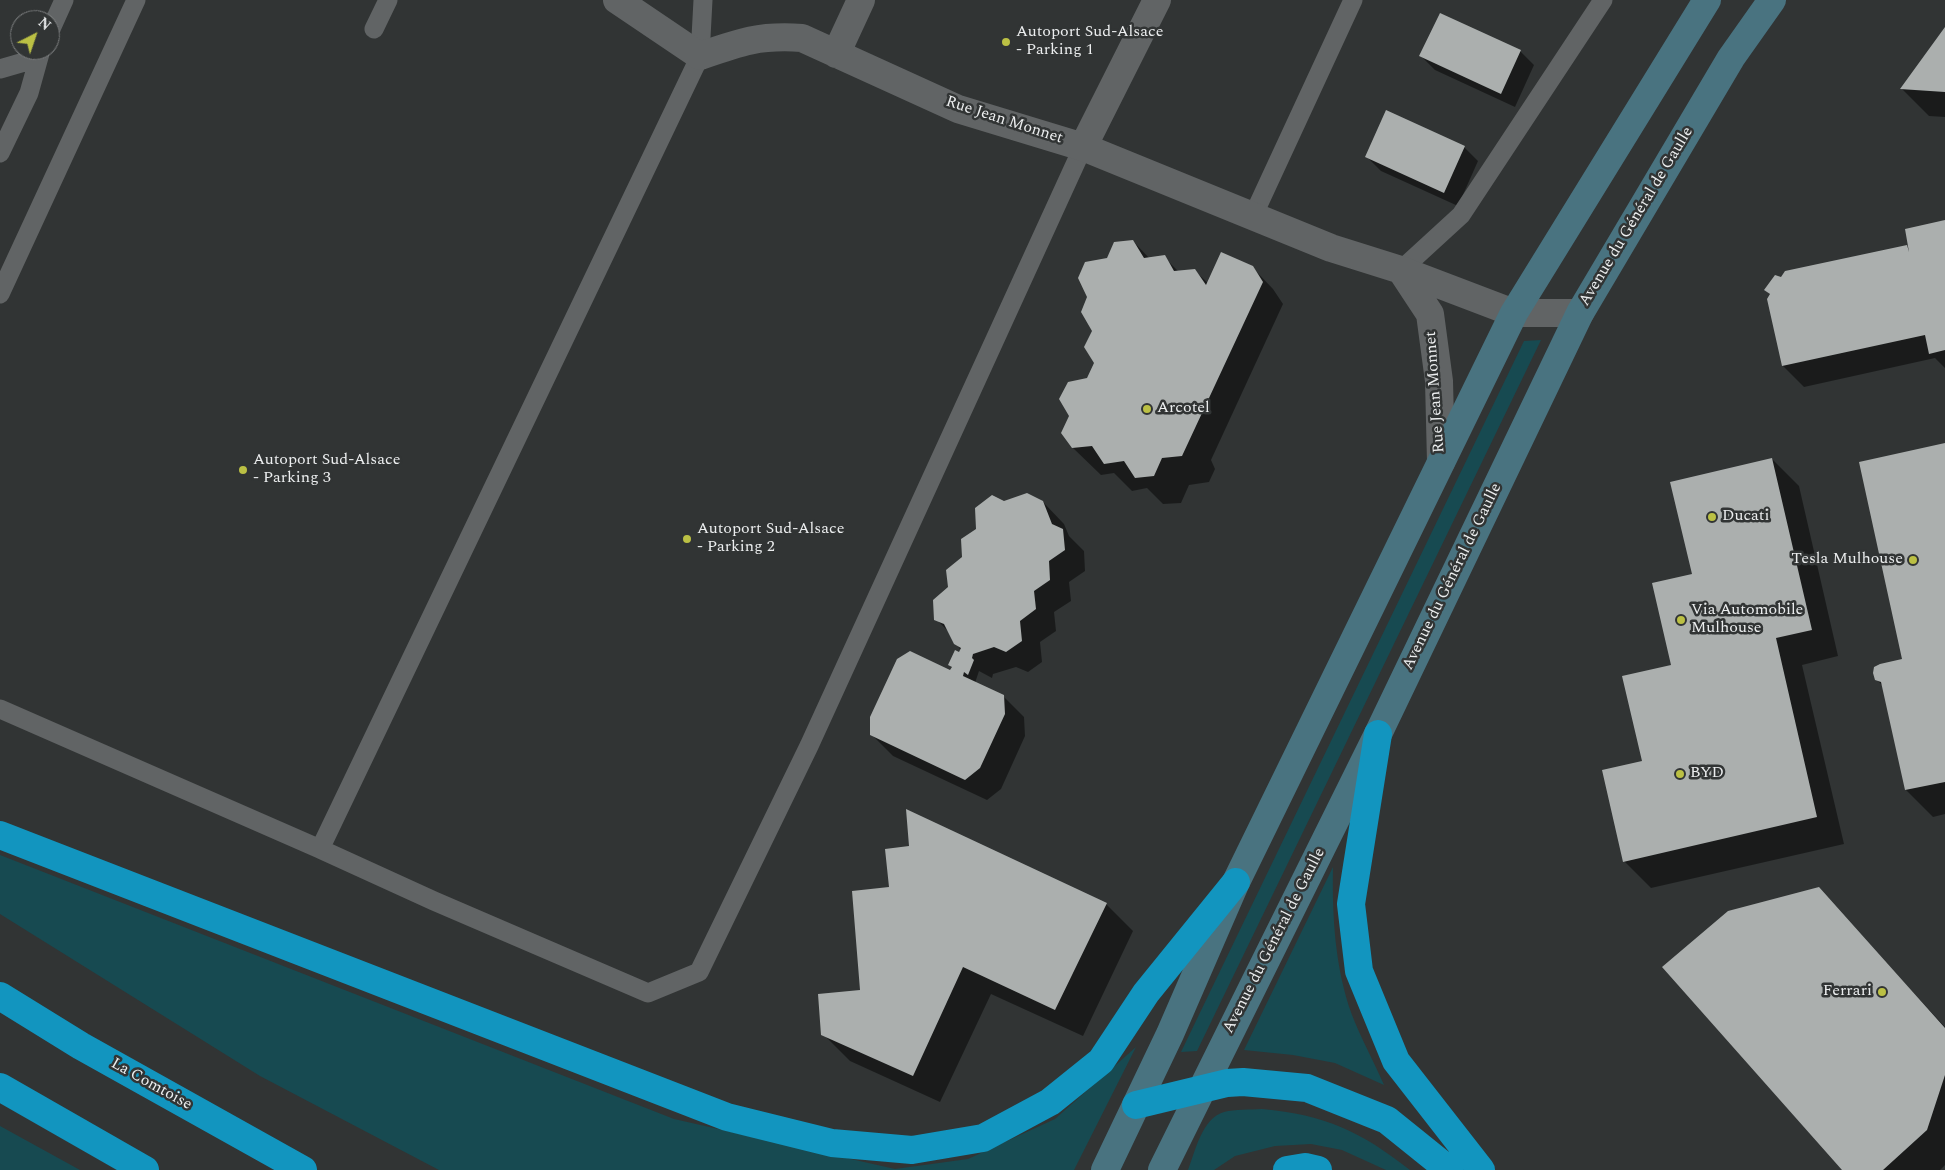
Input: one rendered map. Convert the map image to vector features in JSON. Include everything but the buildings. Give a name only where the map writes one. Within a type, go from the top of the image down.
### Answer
[{"type":"highway","points":[[1378,734],[1351,904],[1359,970],[1396,1061],[1481,1170]]},
{"type":"highway","points":[[0,835],[727,1117],[832,1143],[912,1150],[983,1138],[1050,1102],[1101,1060],[1146,993],[1236,882]]},
{"type":"highway","name":"La Comtoise","points":[[0,996],[81,1046],[303,1170]]},
{"type":"highway","points":[[1136,1105],[1201,1088],[1242,1082],[1307,1088],[1387,1120],[1449,1170]]},
{"type":"highway","points":[[0,1086],[145,1170]]},
{"type":"highway","points":[[1287,1170],[1304,1167],[1318,1170]]},
{"type":"main road","points":[[1105,1170],[1170,1034],[1236,882],[1514,313],[1706,0]]},
{"type":"main road","name":"Avenue du Général de Gaulle","points":[[1162,1170],[1378,734],[1580,313],[1731,58],[1772,0]]},
{"type":"street","points":[[617,0],[700,56]]},
{"type":"street","points":[[836,54],[861,0]]},
{"type":"street","points":[[1084,147],[1157,0]]},
{"type":"street","name":"Rue Jean Monnet","points":[[700,56],[749,39],[776,36],[802,38],[958,108],[1084,147],[1331,248],[1401,270],[1514,313],[1580,313]]},
{"type":"street","name":"Rue Jean Monnet","points":[[1401,270],[1430,314],[1439,381],[1441,462]]},
{"type":"lane","points":[[0,294],[136,0]]},
{"type":"lane","points":[[374,29],[388,0]]},
{"type":"lane","points":[[320,849],[700,56],[704,0]]},
{"type":"lane","points":[[1253,216],[1353,0]]},
{"type":"lane","points":[[1401,270],[1461,214],[1603,0]]},
{"type":"lane","points":[[0,69],[24,60]]},
{"type":"lane","points":[[0,153],[29,93],[38,60]]},
{"type":"lane","points":[[0,709],[434,901],[648,993],[699,972],[809,746],[1084,147]]},
{"type":"shaded area","points":[[1541,340],[1197,1051],[1181,1052],[1524,341]]},
{"type":"shaded area","points":[[0,855],[674,1119],[895,1169],[968,1159],[1055,1119],[1136,1047],[1074,1170],[439,1170],[260,1076],[0,914]]},
{"type":"shaded area","points":[[1333,867],[1334,923],[1338,960],[1346,997],[1359,1032],[1384,1085],[1335,1063],[1293,1055],[1244,1050]]},
{"type":"shaded area","points":[[1262,1109],[1305,1116],[1341,1127],[1375,1145],[1410,1170],[1386,1170],[1342,1150],[1311,1144],[1275,1146],[1235,1156],[1214,1170],[1188,1170],[1200,1136],[1216,1115],[1228,1111]]},
{"type":"shaded area","points":[[0,1126],[80,1170],[0,1170]]},
{"type":"place","name":"Autoport Sud-Alsace - Parking 1","points":[[1006,42]]},
{"type":"place","name":"Arcotel","points":[[1147,409]]},
{"type":"place","name":"Autoport Sud-Alsace - Parking 3","points":[[243,470]]},
{"type":"place","name":"Ducati","points":[[1712,517]]},
{"type":"place","name":"Autoport Sud-Alsace - Parking 2","points":[[687,539]]},
{"type":"place","name":"Tesla Mulhouse","points":[[1913,560]]},
{"type":"place","name":"Via Automobile Mulhouse","points":[[1681,620]]},
{"type":"place","name":"BYD","points":[[1680,774]]},
{"type":"place","name":"Ferrari","points":[[1882,992]]}]
